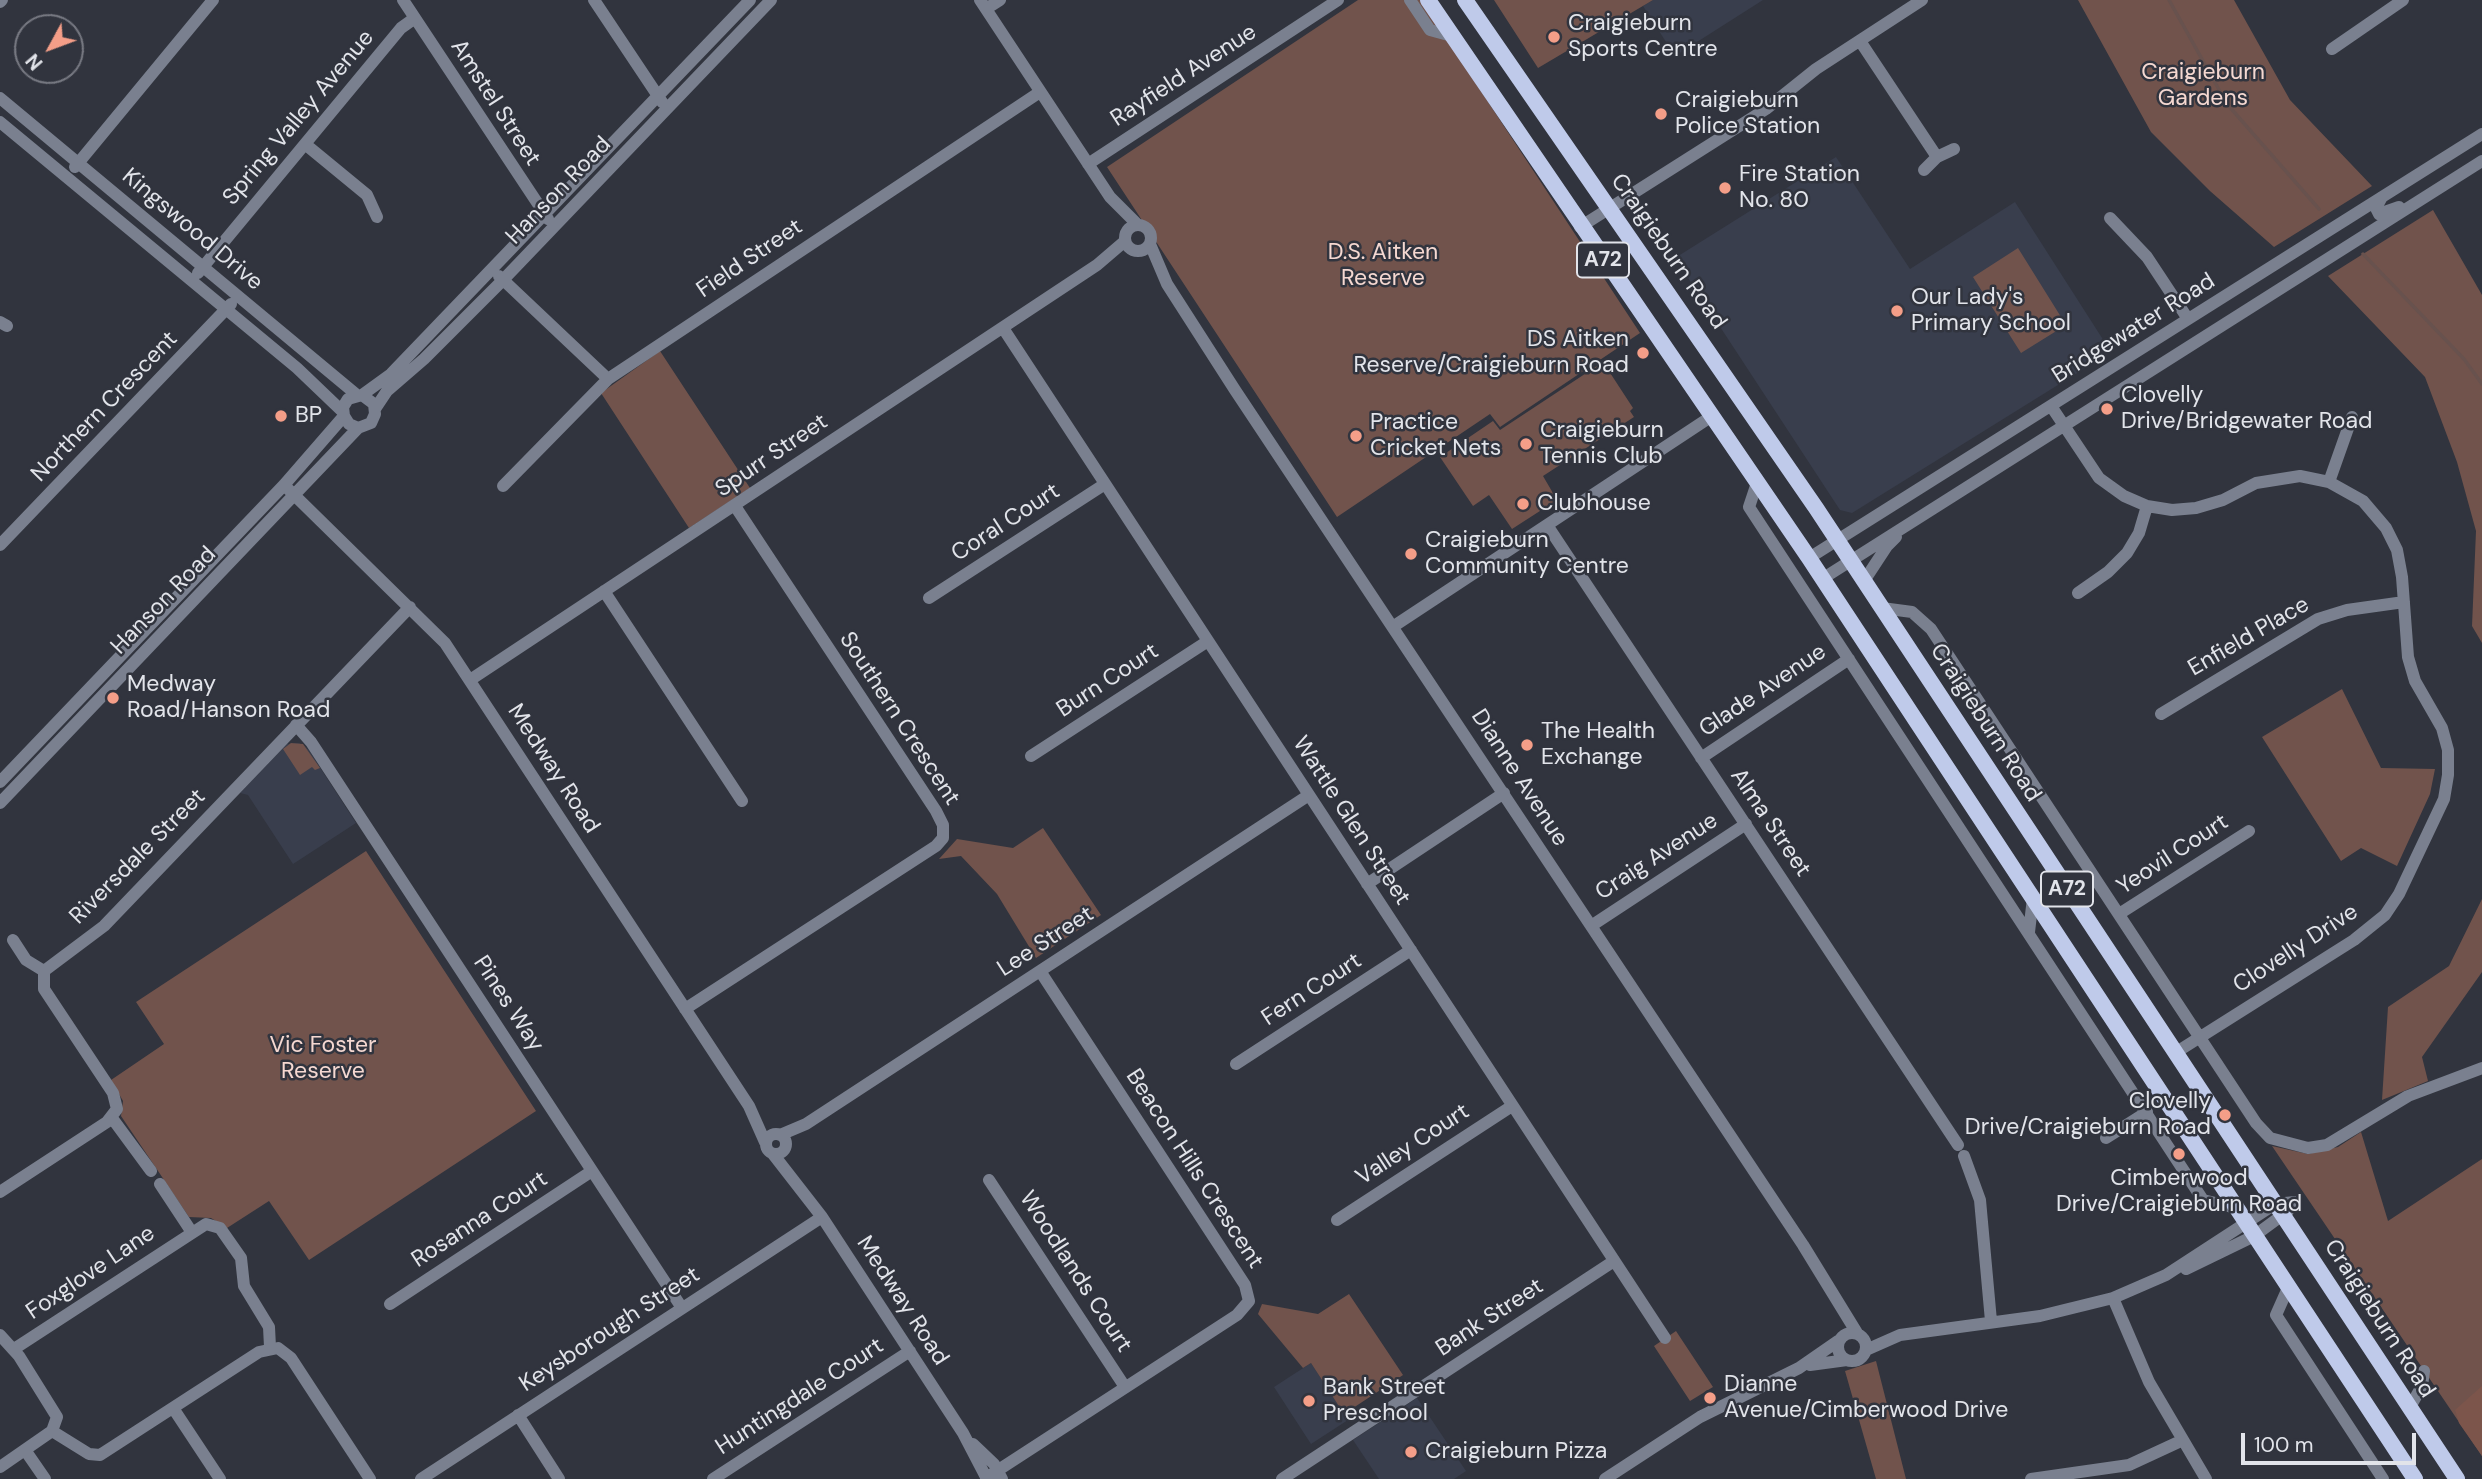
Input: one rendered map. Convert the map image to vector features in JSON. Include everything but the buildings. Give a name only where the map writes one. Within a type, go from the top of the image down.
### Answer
[{"type":"main road","name":"A72","points":[[1428,0],[1580,227],[1809,558],[2415,1479]]},
{"type":"main road","name":"Craigieburn Road","points":[[1465,0],[1837,540],[2457,1479]]},
{"type":"street","points":[[68,177],[213,0]]},
{"type":"street","name":"Amstel Street","points":[[404,0],[554,226]]},
{"type":"street","points":[[594,0],[667,109]]},
{"type":"street","name":"Hanson Road","points":[[359,395],[391,374],[750,0]]},
{"type":"street","name":"Hanson Road","points":[[375,409],[387,391],[424,359],[503,280],[771,0]]},
{"type":"street","points":[[983,5],[1000,0]]},
{"type":"street","name":"Rayfield Avenue","points":[[1088,164],[1338,0]]},
{"type":"street","points":[[1410,0],[1430,30],[1451,36]]},
{"type":"street","points":[[1580,227],[1614,214],[1628,197],[1766,109],[1816,69],[1922,0]]},
{"type":"street","points":[[2332,49],[2403,0]]},
{"type":"street","name":"Dianne Avenue","points":[[983,5],[1110,197],[1130,244],[1167,284],[1819,1269],[1858,1334]]},
{"type":"street","name":"Spring Valley Avenue","points":[[192,280],[401,28],[415,18]]},
{"type":"street","points":[[1860,41],[1937,157]]},
{"type":"street","name":"Field Street","points":[[503,486],[608,379],[1040,92]]},
{"type":"street","name":"Kingswood Drive","points":[[0,98],[359,395]]},
{"type":"street","name":"Kingswood Drive","points":[[0,122],[298,369],[343,414]]},
{"type":"street","name":"Bridgewater Road","points":[[1809,558],[2482,134]]},
{"type":"street","points":[[305,144],[367,195],[377,217]]},
{"type":"street","points":[[1924,170],[1937,157],[1954,149]]},
{"type":"street","name":"Bridgewater Road","points":[[1822,579],[2482,161]]},
{"type":"street","points":[[2382,197],[2376,208],[2379,214],[2434,191]]},
{"type":"street","name":"Dianne Avenue","points":[[1110,197],[1138,225],[1149,232],[1150,244],[1167,284]]},
{"type":"street","points":[[2110,218],[2147,257],[2188,319]]},
{"type":"street","points":[[2331,229],[2348,223],[2361,224],[2363,230],[2356,241]]},
{"type":"street","points":[[1138,225],[1130,228],[1130,244],[1150,244]]},
{"type":"street","name":"Spurr Street","points":[[470,680],[1130,244]]},
{"type":"street","points":[[492,269],[608,379]]},
{"type":"street","name":"Northern Crescent","points":[[0,545],[238,296]]},
{"type":"street","name":"Wattle Glen Street","points":[[1003,328],[1665,1338]]},
{"type":"street","points":[[298,369],[309,356]]},
{"type":"street","points":[[359,395],[371,400],[375,409],[371,423],[358,428],[349,424],[343,414],[348,399],[359,395]]},
{"type":"street","name":"Clovelly Drive","points":[[2051,406],[2099,478],[2124,496],[2147,506],[2182,510],[2207,506],[2256,483],[2283,476],[2300,476],[2329,482],[2363,501],[2386,528],[2400,560],[2411,670],[2442,728],[2448,750],[2448,775],[2441,806],[2399,894],[2376,923],[2175,1053]]},
{"type":"street","name":"Hanson Road","points":[[0,782],[284,485],[343,414]]},
{"type":"street","points":[[1394,626],[1712,416]]},
{"type":"street","points":[[2329,482],[2352,417]]},
{"type":"street","name":"Hanson Road","points":[[0,803],[358,428]]},
{"type":"street","points":[[1757,483],[1749,507],[2203,1200],[2236,1208]]},
{"type":"street","name":"Coral Court","points":[[929,598],[1105,484]]},
{"type":"street","name":"Medway Road","points":[[284,485],[445,643],[749,1106],[765,1142]]},
{"type":"street","points":[[1864,581],[1887,546],[1921,514],[1909,495]]},
{"type":"street","name":"Southern Crescent","points":[[685,1009],[936,846],[943,838],[943,825],[936,811],[735,506]]},
{"type":"street","points":[[2078,593],[2108,572],[2127,553],[2138,533],[2147,506]]},
{"type":"street","name":"Alma Street","points":[[1547,524],[1961,1150],[1980,1200],[1991,1321]]},
{"type":"street","points":[[604,591],[742,801]]},
{"type":"street","name":"Enfield Place","points":[[2161,714],[2318,619],[2347,610],[2403,602]]},
{"type":"street","name":"Riversdale Street","points":[[44,971],[104,926],[410,607]]},
{"type":"street","points":[[1882,608],[1912,612],[1926,623],[2256,1123],[2270,1138],[2308,1149],[2337,1140],[2408,1096],[2482,1068]]},
{"type":"street","name":"Burn Court","points":[[1031,756],[1208,641]]},
{"type":"street","name":"Glade Avenue","points":[[1701,758],[1849,659]]},
{"type":"street","name":"Pines Way","points":[[296,725],[318,752],[682,1308]]},
{"type":"street","points":[[1367,884],[1504,793]]},
{"type":"street","name":"Lee Street","points":[[782,1140],[1309,795]]},
{"type":"street","name":"Craig Avenue","points":[[1591,926],[1745,824]]},
{"type":"street","name":"Yeovil Court","points":[[2119,914],[2249,831]]},
{"type":"street","points":[[2029,932],[2032,898]]},
{"type":"street","points":[[0,1192],[113,1118],[117,1109],[116,1099],[44,989],[44,971],[26,960],[13,940]]},
{"type":"street","name":"Fern Court","points":[[1236,1064],[1411,950]]},
{"type":"street","name":"Beacon Hills Crescent","points":[[987,1478],[1000,1475],[1125,1387],[1237,1315],[1247,1306],[1249,1296],[1245,1285],[1040,971]]},
{"type":"street","name":"Valley Court","points":[[1337,1220],[1512,1105]]},
{"type":"street","name":"Medway Road","points":[[749,1106],[782,1140],[805,1192]]},
{"type":"street","points":[[2106,1138],[2147,1112]]},
{"type":"street","points":[[113,1118],[151,1171]]},
{"type":"street","points":[[769,1136],[782,1140],[782,1152],[774,1154],[767,1150],[765,1142],[769,1136]]},
{"type":"street","name":"Medway Road","points":[[774,1154],[822,1217],[963,1433],[987,1478]]},
{"type":"street","name":"Rosanna Court","points":[[390,1304],[592,1171]]},
{"type":"street","name":"Woodlands Court","points":[[989,1180],[1125,1387]]},
{"type":"street","name":"Foxglove Lane","points":[[160,1184],[191,1231]]},
{"type":"street","points":[[1605,1479],[1720,1406],[1799,1367],[1840,1339],[1858,1334],[1900,1335],[2060,1312],[2113,1298],[2166,1275],[2250,1230],[2280,1210]]},
{"type":"street","name":"Keysborough Street","points":[[421,1479],[822,1217]]},
{"type":"street","name":"Foxglove Lane","points":[[14,1349],[191,1231],[206,1224],[217,1226],[224,1232],[244,1264],[244,1286],[269,1327],[270,1347]]},
{"type":"street","name":"Bank Street","points":[[1283,1479],[1614,1261]]},
{"type":"street","points":[[2288,1287],[2276,1315],[2383,1479]]},
{"type":"street","name":"Dianne Avenue","points":[[1834,1296],[1840,1339]]},
{"type":"street","points":[[2113,1298],[2144,1372],[2206,1479]]},
{"type":"street","points":[[1858,1334],[1865,1341],[1866,1350]]},
{"type":"street","points":[[0,1335],[14,1349],[56,1412],[57,1423],[52,1431],[0,1467]]},
{"type":"street","points":[[1799,1367],[1861,1358],[1866,1350],[1900,1335]]},
{"type":"street","points":[[1840,1339],[1838,1351],[1847,1360]]},
{"type":"street","points":[[52,1431],[89,1454],[100,1455],[270,1347],[284,1351],[290,1358],[370,1479]]},
{"type":"street","name":"Huntingdale Court","points":[[713,1479],[909,1351]]},
{"type":"street","points":[[2410,1407],[2422,1386],[2424,1371]]},
{"type":"street","points":[[173,1408],[220,1479]]},
{"type":"street","points":[[518,1415],[559,1479]]},
{"type":"street","name":"Medway Road","points":[[963,1433],[1000,1475]]},
{"type":"street","points":[[2031,1479],[2055,1478],[2129,1465],[2183,1440]]},
{"type":"street","points":[[25,1450],[45,1479]]},
{"type":"shaded area","points":[[1653,0],[1763,0],[1675,56],[1643,6]]},
{"type":"shaded area","name":"Our Lady's Primary School","points":[[1836,157],[1910,269],[2015,202],[2111,352],[1852,513],[1840,510],[1675,258]]},
{"type":"shaded area","points":[[299,743],[308,749],[356,823],[293,864],[248,795],[240,793],[287,744]]},
{"type":"shaded area","name":"Bank Street Preschool","points":[[1311,1363],[1348,1420],[1311,1444],[1274,1387]]},
{"type":"shaded area","points":[[2482,1386],[2482,1456],[2459,1423],[2455,1410]]},
{"type":"shaded area","points":[[1417,1398],[1466,1471],[1454,1479],[1379,1479],[1353,1440]]},
{"type":"green space","name":"D.S. Aitken Reserve","points":[[1358,0],[1421,0],[1640,333],[1500,427],[1490,414],[1337,517],[1107,167]]},
{"type":"green space","name":"Craigieburn Sports Centre","points":[[1494,0],[1653,0],[1538,68]]},
{"type":"green space","name":"Craigieburn Gardens","points":[[2078,0],[2234,0],[2290,100],[2372,186],[2274,247],[2210,191],[2151,132]]},
{"type":"green space","points":[[2433,210],[2482,295],[2482,643],[2472,626],[2476,531],[2457,462],[2425,377],[2328,276]]},
{"type":"green space","points":[[2018,248],[2066,325],[2021,353],[1973,277]]},
{"type":"green space","points":[[660,351],[750,488],[689,528],[601,393]]},
{"type":"green space","name":"Craigieburn Tennis Club","points":[[1603,362],[1633,408],[1630,411],[1634,417],[1543,476],[1557,500],[1512,529],[1489,495],[1473,506],[1440,457],[1493,421],[1500,430]]},
{"type":"green space","points":[[2342,689],[2381,768],[2435,769],[2430,794],[2397,866],[2361,848],[2341,861],[2262,737]]},
{"type":"green space","points":[[291,743],[303,744],[320,768],[315,770],[312,767],[300,775],[283,749]]},
{"type":"green space","points":[[1043,828],[1101,915],[1036,958],[997,894],[961,856],[939,859],[957,839],[1013,848]]},
{"type":"green space","name":"Vic Foster Reserve","points":[[366,851],[536,1111],[309,1260],[269,1201],[227,1228],[211,1218],[189,1217],[121,1116],[123,1101],[111,1080],[164,1044],[136,1002]]},
{"type":"green space","points":[[2482,899],[2482,972],[2422,1057],[2428,1081],[2382,1100],[2388,1007],[2449,966]]},
{"type":"green space","points":[[2361,1132],[2388,1221],[2482,1159],[2482,1456],[2272,1146],[2308,1154],[2338,1147]]},
{"type":"green space","points":[[1349,1294],[1403,1375],[1344,1414],[1311,1363],[1303,1368],[1258,1314],[1262,1304],[1318,1314]]},
{"type":"green space","points":[[1676,1331],[1713,1387],[1690,1401],[1654,1346]]},
{"type":"green space","points":[[1876,1361],[1906,1479],[1876,1479],[1845,1371]]},
{"type":"waterway","points":[[2169,0],[2227,104],[2319,209]]},
{"type":"waterway","points":[[2363,254],[2464,359],[2482,384]]},
{"type":"place","name":"Craigieburn Sports Centre","points":[[1554,37]]},
{"type":"place","name":"Craigieburn Police Station","points":[[1661,114]]},
{"type":"place","name":"Fire Station No. 80","points":[[1725,188]]},
{"type":"place","name":"Our Lady's Primary School","points":[[1897,311]]},
{"type":"place","name":"DS Aitken Reserve/Craigieburn Road","points":[[1643,353]]},
{"type":"place","name":"Clovelly Drive/Bridgewater Road","points":[[2107,409]]},
{"type":"place","name":"BP","points":[[281,416]]},
{"type":"place","name":"Practice Cricket Nets","points":[[1356,436]]},
{"type":"place","name":"Craigieburn Tennis Club","points":[[1526,444]]},
{"type":"place","name":"Clubhouse","points":[[1523,504]]},
{"type":"place","name":"Craigieburn Community Centre","points":[[1411,554]]},
{"type":"place","name":"Medway Road/Hanson Road","points":[[113,698]]},
{"type":"place","name":"The Health Exchange","points":[[1527,745]]},
{"type":"place","name":"Clovelly Drive/Craigieburn Road","points":[[2225,1115]]},
{"type":"place","name":"Cimberwood Drive/Craigieburn Road","points":[[2179,1154]]},
{"type":"place","name":"Dianne Avenue/Cimberwood Drive","points":[[1710,1398]]},
{"type":"place","name":"Bank Street Preschool","points":[[1309,1401]]},
{"type":"place","name":"Craigieburn Pizza","points":[[1411,1452]]}]
